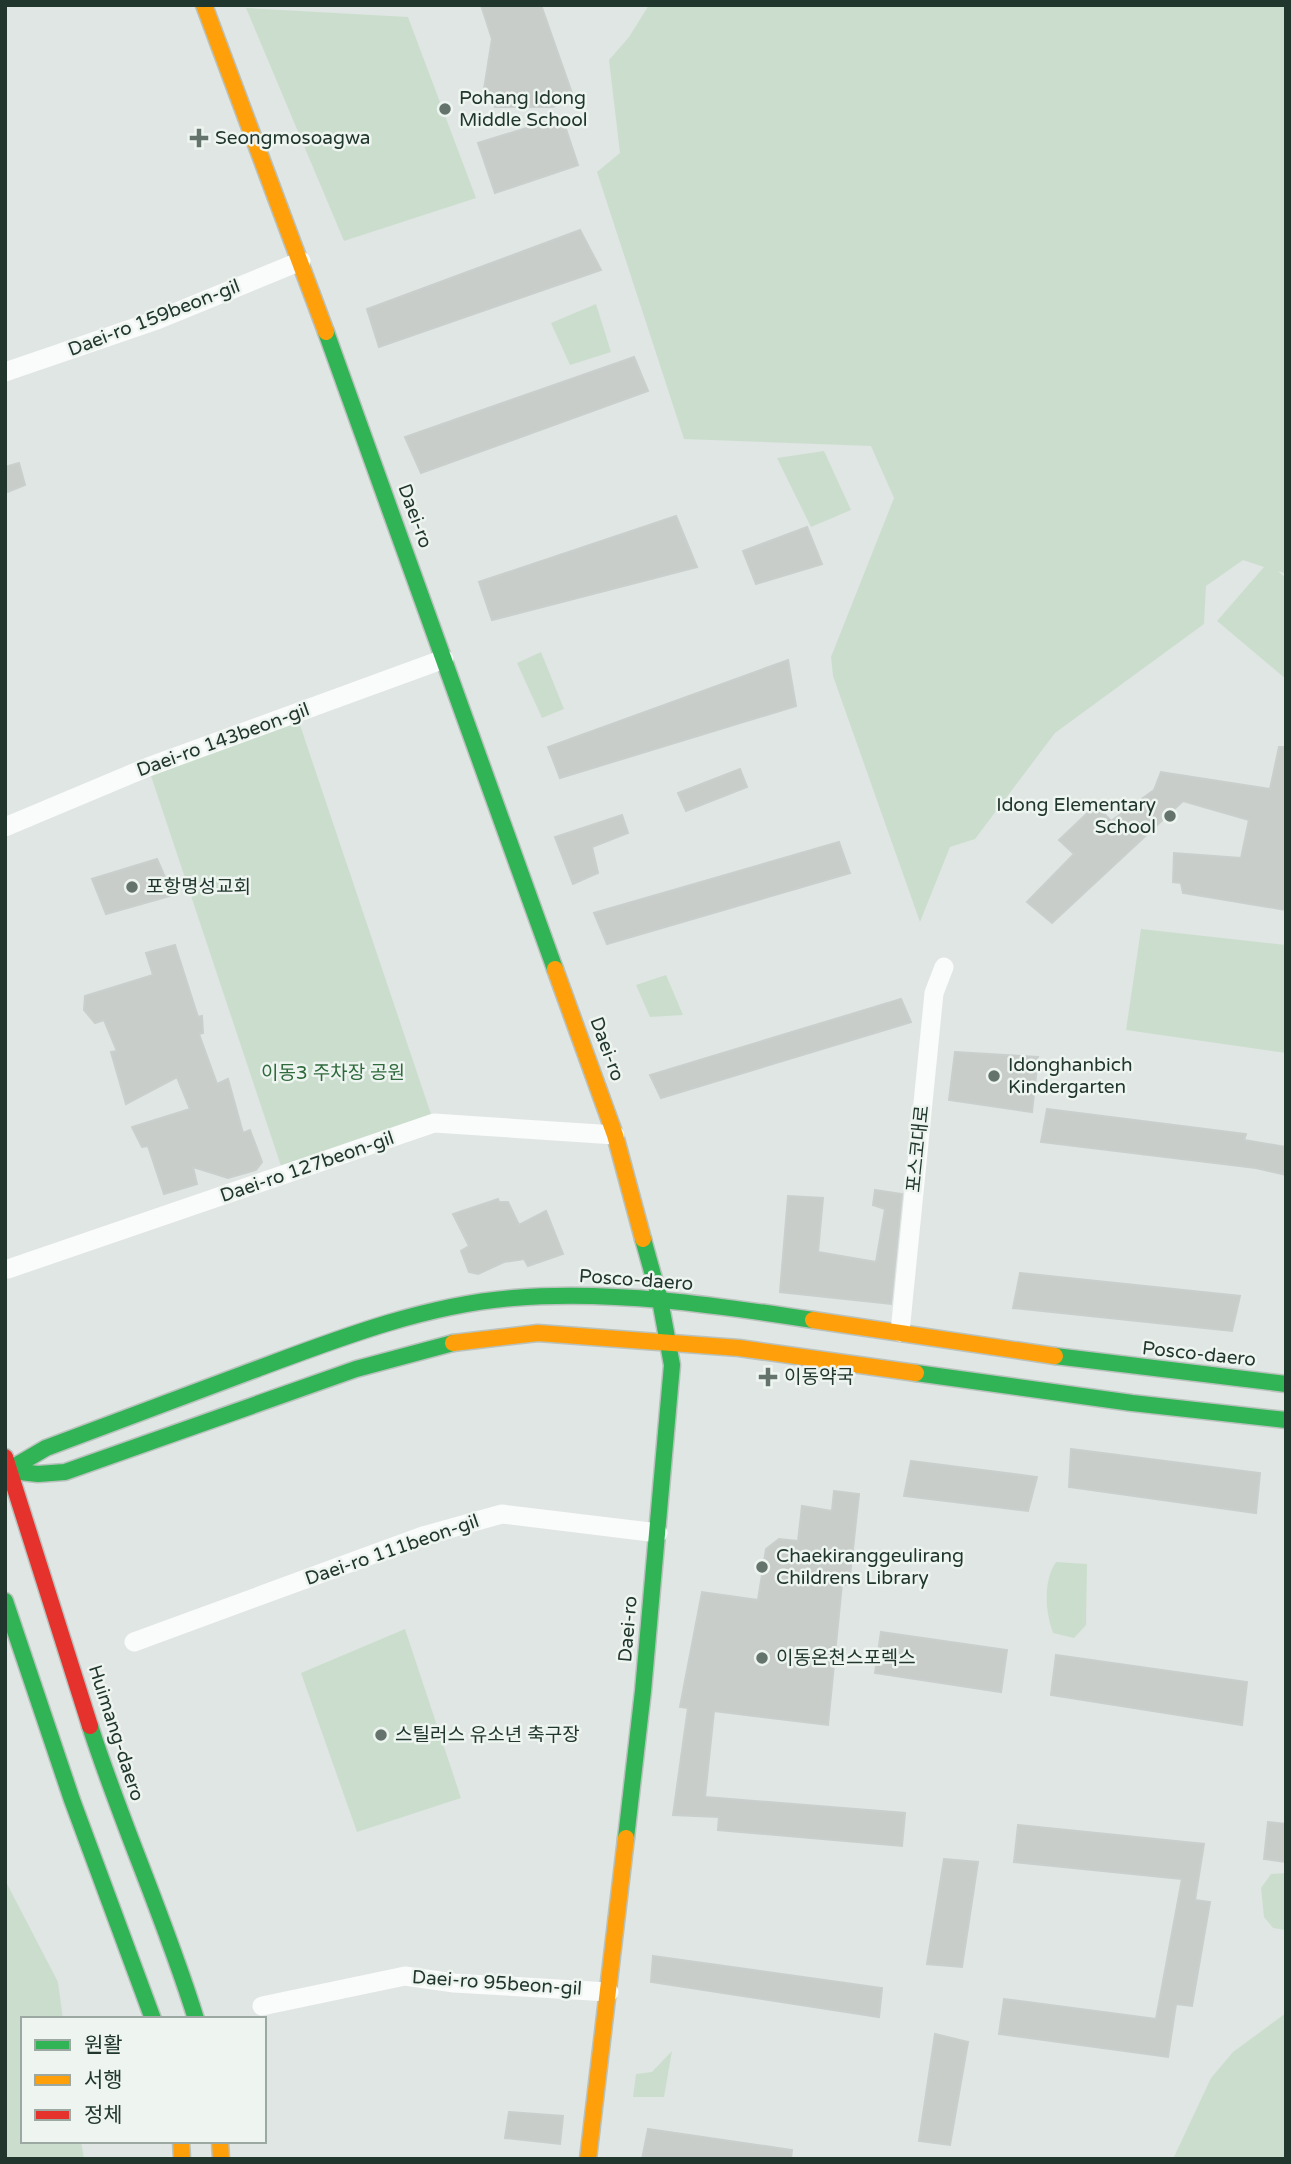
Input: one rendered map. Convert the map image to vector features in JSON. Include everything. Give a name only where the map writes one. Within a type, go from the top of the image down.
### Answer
[{"type":"main road","name":"Daei-ro","points":[[204,5],[301,261],[615,1135],[660,1300],[672,1383],[610,1992],[588,2159]]},
{"type":"main road","name":"Posco-daero","points":[[7,1467],[46,1448],[332,1340],[408,1318],[511,1298],[660,1300],[900,1332],[1120,1366],[1286,1384]]},
{"type":"main road","points":[[7,1467],[38,1474],[65,1472],[356,1369],[447,1344],[494,1336],[538,1333],[739,1348],[1286,1420]]},
{"type":"main road","points":[[1019,1386],[1028,1371],[1022,1351]]},
{"type":"main road","name":"Huimang-daero","points":[[7,1467],[106,1775],[171,1938],[195,2017]]},
{"type":"main road","points":[[5,1601],[72,1800],[152,2017]]},
{"type":"street","name":"Daei-ro 159beon-gil","points":[[5,372],[157,320],[301,261]]},
{"type":"street","name":"Daei-ro 143beon-gil","points":[[5,827],[149,767],[444,659]]},
{"type":"street","name":"포스코대로","points":[[900,1332],[934,993],[944,967]]},
{"type":"street","name":"Daei-ro 127beon-gil","points":[[8,1269],[433,1123],[615,1135]]},
{"type":"street","name":"Daei-ro 111beon-gil","points":[[134,1642],[423,1536],[502,1514],[658,1533]]},
{"type":"street","name":"Daei-ro 95beon-gil","points":[[262,2006],[405,1976],[454,1983],[610,1992]]},
{"type":"green space","points":[[649,5],[1286,5],[1286,574],[1278,571],[1286,578],[1286,679],[1217,621],[1264,567],[1243,560],[1206,586],[1204,624],[1055,733],[975,839],[950,847],[920,922],[833,676],[831,657],[894,498],[871,446],[684,439],[597,172],[620,153],[609,60],[629,37]]},
{"type":"green space","points":[[246,8],[408,17],[476,198],[344,241]]},
{"type":"green space","points":[[596,304],[611,352],[570,365],[551,323]]},
{"type":"green space","points":[[824,451],[851,510],[811,527],[777,458]]},
{"type":"green space","points":[[541,652],[564,709],[542,718],[517,663]]},
{"type":"green space","name":"이동3 주차장 공원","points":[[296,713],[434,1123],[284,1175],[148,767]]},
{"type":"green space","points":[[1141,929],[1286,945],[1286,1053],[1126,1030]]},
{"type":"green space","points":[[666,975],[683,1015],[650,1017],[636,985]]},
{"type":"green space","points":[[1056,1562],[1087,1564],[1086,1625],[1074,1638],[1053,1633],[1050,1624],[1047,1587]]},
{"type":"green space","name":"스틸러스 유소년 축구장","points":[[405,1629],[461,1798],[357,1832],[301,1673]]},
{"type":"green space","points":[[1286,1873],[1286,1930],[1273,1928],[1264,1917],[1261,1888],[1271,1874]]},
{"type":"green space","points":[[5,1880],[58,1982],[63,2017],[21,2017],[21,2143],[81,2143],[84,2159],[5,2159]]},
{"type":"green space","points":[[1286,2013],[1286,2159],[1173,2159],[1211,2078],[1233,2052]]},
{"type":"green space","points":[[672,2051],[664,2097],[633,2097],[636,2074],[652,2072]]},
{"type":"building","points":[[481,5],[541,5],[574,99],[553,107],[495,107],[484,89],[492,39]]},
{"type":"building","points":[[562,117],[578,165],[495,193],[478,143]]},
{"type":"building","points":[[580,230],[601,270],[379,347],[367,309]]},
{"type":"building","points":[[634,357],[648,391],[421,473],[405,437]]},
{"type":"building","points":[[19,463],[25,485],[5,493],[5,467]]},
{"type":"building","points":[[676,516],[697,567],[492,620],[479,582]]},
{"type":"building","points":[[807,527],[822,564],[756,584],[743,551]]},
{"type":"building","points":[[788,660],[796,706],[560,778],[548,747]]},
{"type":"building","points":[[1279,747],[1286,747],[1286,910],[1183,893],[1181,883],[1173,882],[1174,853],[1241,858],[1249,820],[1183,801],[1052,923],[1027,902],[1074,854],[1059,840],[1096,805],[1111,821],[1154,790],[1161,772],[1270,789]]},
{"type":"building","points":[[740,769],[747,787],[686,811],[678,793]]},
{"type":"building","points":[[622,815],[628,833],[592,847],[598,873],[573,884],[555,837]]},
{"type":"building","points":[[839,842],[850,873],[607,944],[594,913]]},
{"type":"building","name":"포항명성교회","points":[[157,859],[173,895],[106,914],[92,879]]},
{"type":"building","points":[[175,945],[198,1017],[202,1016],[203,1033],[199,1034],[217,1084],[228,1079],[243,1133],[250,1130],[262,1162],[256,1170],[228,1178],[193,1167],[197,1184],[164,1194],[148,1146],[142,1147],[132,1127],[190,1109],[177,1077],[126,1104],[111,1052],[117,1051],[104,1020],[95,1023],[84,1010],[85,996],[153,975],[146,953]]},
{"type":"building","points":[[901,999],[911,1022],[661,1098],[650,1075]]},
{"type":"building","name":"Idonghanbich Kindergarten","points":[[955,1052],[1038,1057],[1032,1112],[949,1100]]},
{"type":"building","points":[[1047,1109],[1246,1134],[1244,1140],[1286,1147],[1286,1175],[1256,1168],[1041,1142]]},
{"type":"building","points":[[875,1190],[902,1194],[891,1304],[780,1292],[788,1196],[823,1198],[818,1252],[876,1262],[885,1209],[873,1205]]},
{"type":"building","points":[[498,1199],[499,1202],[508,1202],[519,1225],[546,1211],[563,1254],[528,1266],[524,1259],[504,1262],[478,1274],[469,1272],[461,1251],[469,1246],[453,1214]]},
{"type":"building","points":[[1020,1273],[1240,1296],[1232,1331],[1013,1308]]},
{"type":"building","points":[[1071,1449],[1260,1473],[1256,1513],[1069,1487]]},
{"type":"building","points":[[911,1461],[1037,1477],[1028,1511],[904,1496]]},
{"type":"building","points":[[834,1491],[859,1494],[849,1585],[842,1584],[828,1725],[714,1711],[705,1797],[905,1813],[902,1846],[718,1830],[719,1817],[673,1815],[688,1708],[680,1707],[702,1592],[758,1600],[766,1549],[779,1539],[798,1541],[802,1506],[832,1511]]},
{"type":"building","points":[[881,1632],[1007,1650],[1001,1692],[875,1673]]},
{"type":"building","points":[[1056,1655],[1247,1682],[1242,1725],[1051,1695]]},
{"type":"building","points":[[1268,1822],[1286,1824],[1286,1862],[1264,1859]]},
{"type":"building","points":[[1018,1825],[1204,1844],[1195,1900],[1210,1902],[1192,2006],[1176,2004],[1168,2057],[999,2034],[1004,1999],[1156,2019],[1182,1879],[1014,1862]]},
{"type":"building","points":[[944,1859],[978,1862],[962,1967],[927,1964]]},
{"type":"building","points":[[653,1956],[882,1988],[879,2017],[651,1982]]},
{"type":"building","points":[[935,2034],[968,2042],[950,2145],[919,2141]]},
{"type":"building","points":[[509,2112],[563,2116],[560,2144],[505,2138]]},
{"type":"building","points":[[648,2129],[792,2150],[791,2159],[642,2159]]},
{"type":"traffic: fast","points":[[326,332],[555,969]]},
{"type":"traffic: fast","points":[[626,1838],[643,1691],[672,1365],[660,1300],[643,1239]]},
{"type":"traffic: fast","points":[[5,1472],[46,1448],[285,1358],[381,1325],[447,1308],[513,1298],[626,1297],[701,1304],[813,1320]]},
{"type":"traffic: fast","points":[[11,1471],[38,1474],[65,1472],[356,1369],[453,1343]]},
{"type":"traffic: fast","points":[[1055,1356],[1286,1384]]},
{"type":"traffic: fast","points":[[916,1373],[1132,1403],[1286,1420]]},
{"type":"traffic: fast","points":[[5,1601],[72,1800],[152,2017]]},
{"type":"traffic: fast","points":[[90,1726],[195,2017]]},
{"type":"traffic: slow","points":[[204,5],[326,332]]},
{"type":"traffic: slow","points":[[555,969],[615,1135],[643,1239]]},
{"type":"traffic: slow","points":[[813,1320],[1055,1356]]},
{"type":"traffic: slow","points":[[453,1343],[538,1333],[739,1348],[916,1373]]},
{"type":"traffic: slow","points":[[588,2159],[626,1838]]},
{"type":"traffic: slow","points":[[181,2143],[182,2159]]},
{"type":"traffic: slow","points":[[220,2143],[221,2159]]},
{"type":"traffic: jam","points":[[5,1457],[90,1726]]},
{"type":"place","name":"Pohang Idong Middle School","points":[[445,109]]},
{"type":"place","name":"Seongmosoagwa","points":[[199,138]]},
{"type":"place","name":"Idong Elementary School","points":[[1170,816]]},
{"type":"place","name":"포항명성교회","points":[[132,887]]},
{"type":"place","name":"Idonghanbich Kindergarten","points":[[994,1076]]},
{"type":"place","name":"이동약국","points":[[768,1377]]},
{"type":"place","name":"Chaekiranggeulirang Childrens Library","points":[[762,1567]]},
{"type":"place","name":"이동온천스포렉스","points":[[762,1658]]},
{"type":"place","name":"스틸러스 유소년 축구장","points":[[381,1735]]}]
